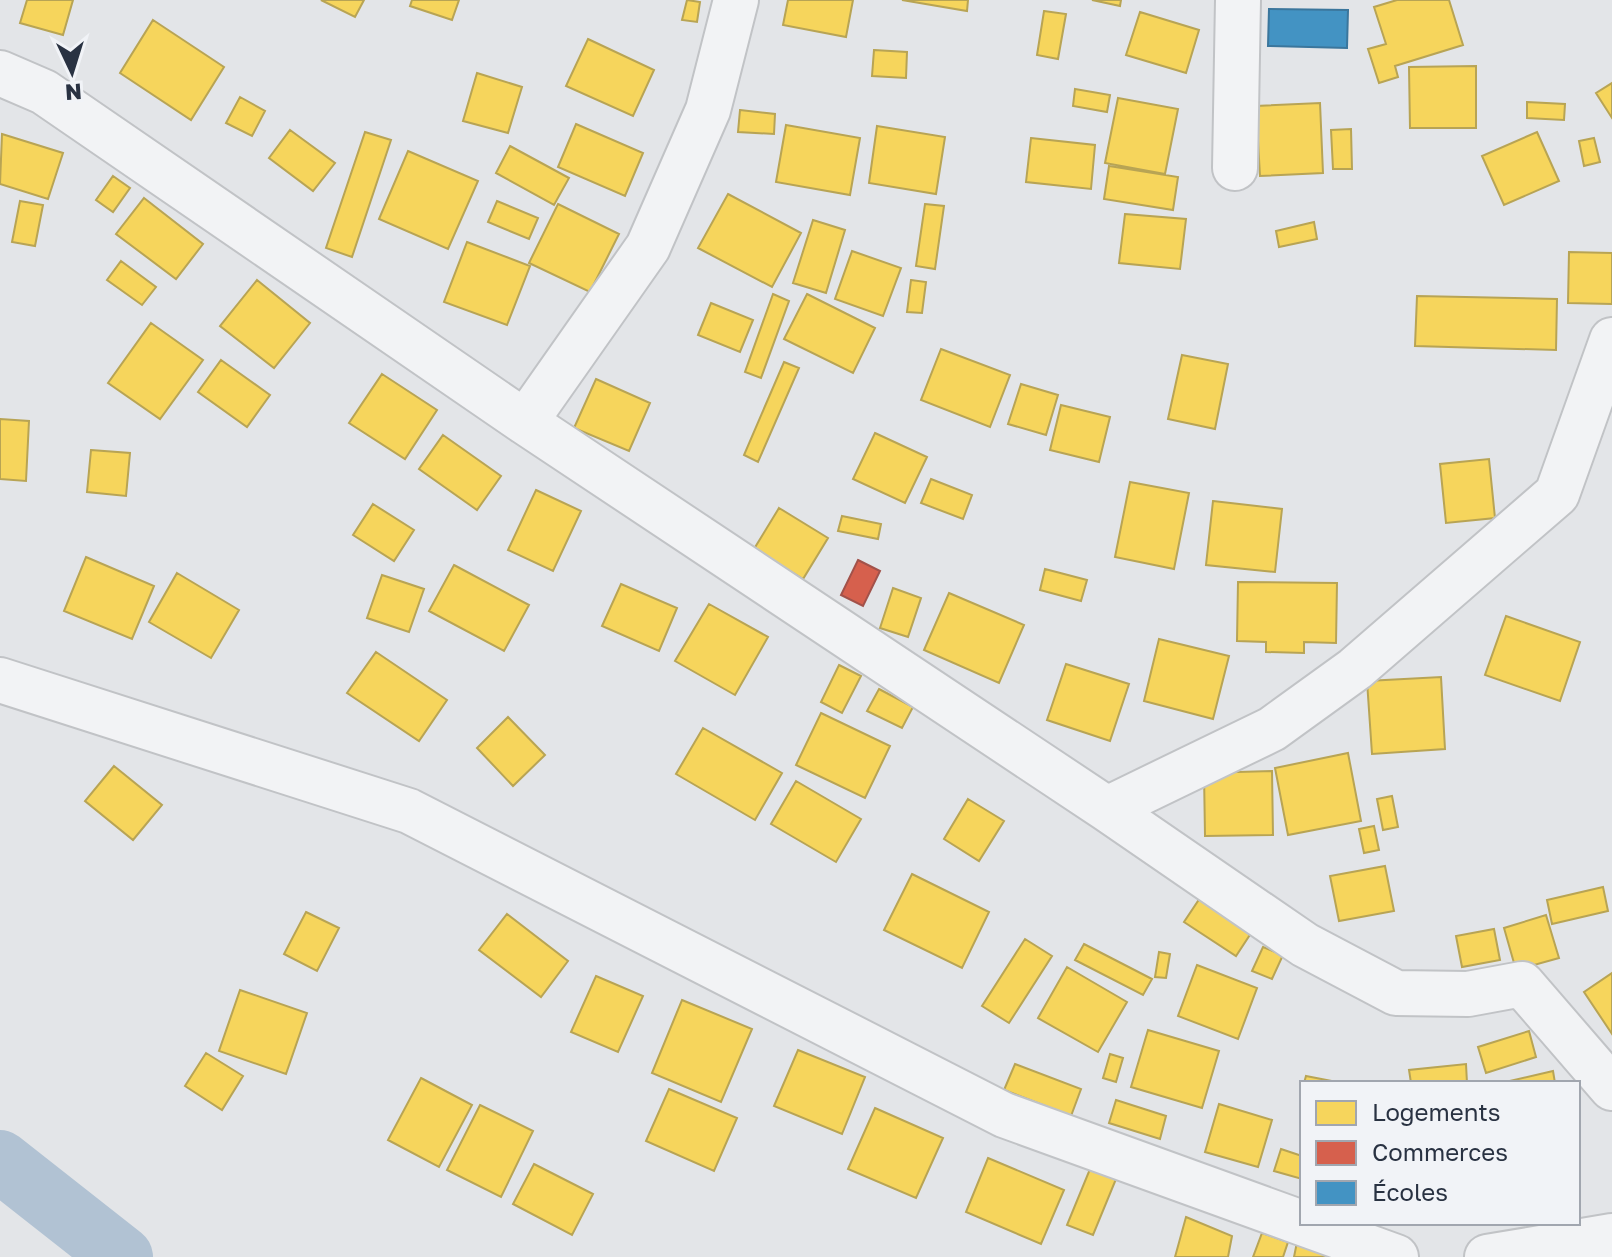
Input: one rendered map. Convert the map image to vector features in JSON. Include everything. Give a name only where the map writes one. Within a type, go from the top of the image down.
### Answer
[{"type":"street","points":[[525,422],[648,247],[708,110],[736,0]]},
{"type":"street","points":[[1235,168],[1238,0]]},
{"type":"street","points":[[0,73],[44,92],[525,422],[1107,809],[1305,945],[1396,993],[1468,994],[1522,984],[1612,1088]]},
{"type":"street","points":[[1107,809],[1284,721],[1355,669],[1557,494],[1612,340]]},
{"type":"street","points":[[0,680],[409,811],[1004,1115],[1300,1222]]},
{"type":"street","points":[[1308,1225],[1396,1257]]},
{"type":"street","points":[[1487,1257],[1612,1236]]},
{"type":"building: Logements","points":[[27,0],[73,0],[63,35],[20,23]]},
{"type":"building: Logements","points":[[321,0],[364,0],[355,17]]},
{"type":"building: Logements","points":[[412,0],[459,0],[452,20],[410,6]]},
{"type":"building: Logements","points":[[687,0],[700,2],[697,22],[682,20]]},
{"type":"building: Logements","points":[[788,0],[853,0],[846,37],[783,25]]},
{"type":"building: Logements","points":[[902,0],[968,0],[967,11]]},
{"type":"building: Logements","points":[[1092,0],[1121,0],[1120,6]]},
{"type":"building: Logements","points":[[1397,0],[1449,0],[1463,45],[1395,66],[1398,77],[1379,83],[1368,49],[1386,44],[1374,7]]},
{"type":"building: Logements","points":[[1044,11],[1066,14],[1058,59],[1037,55]]},
{"type":"building: Logements","points":[[1140,12],[1199,30],[1186,73],[1126,55]]},
{"type":"building: Logements","points":[[153,20],[224,67],[191,120],[120,73]]},
{"type":"building: Logements","points":[[588,39],[654,70],[633,116],[566,86]]},
{"type":"building: Logements","points":[[874,50],[907,52],[906,78],[872,76]]},
{"type":"building: Logements","points":[[1476,66],[1476,128],[1410,128],[1409,67]]},
{"type":"building: Logements","points":[[477,73],[522,87],[508,133],[463,121]]},
{"type":"building: Logements","points":[[1612,83],[1612,118],[1596,93]]},
{"type":"building: Logements","points":[[1075,89],[1110,95],[1107,112],[1073,106]]},
{"type":"building: Logements","points":[[240,97],[265,111],[252,136],[226,123]]},
{"type":"building: Logements","points":[[1118,98],[1178,109],[1165,174],[1105,163]]},
{"type":"building: Logements","points":[[1527,102],[1565,104],[1564,120],[1527,118]]},
{"type":"building: Logements","points":[[1320,103],[1323,173],[1260,176],[1256,106]]},
{"type":"building: Logements","points":[[740,110],[775,114],[774,134],[738,132]]},
{"type":"building: Logements","points":[[576,124],[643,153],[625,196],[558,167]]},
{"type":"building: Logements","points":[[786,125],[860,138],[850,195],[776,182]]},
{"type":"building: Logements","points":[[877,126],[945,137],[936,194],[869,183]]},
{"type":"building: Logements","points":[[1351,129],[1352,169],[1333,169],[1331,130]]},
{"type":"building: Logements","points":[[290,130],[335,163],[313,191],[269,158]]},
{"type":"building: Logements","points":[[365,132],[391,140],[352,257],[326,248]]},
{"type":"building: Logements","points":[[1537,132],[1559,181],[1504,205],[1482,156]]},
{"type":"building: Logements","points":[[2,134],[63,153],[48,199],[0,184]]},
{"type":"building: Logements","points":[[1031,138],[1095,145],[1091,189],[1026,182]]},
{"type":"building: Logements","points":[[1594,138],[1600,162],[1584,166],[1579,141]]},
{"type":"building: Logements","points":[[510,146],[569,178],[554,205],[496,173]]},
{"type":"building: Logements","points":[[408,151],[478,181],[448,249],[379,219]]},
{"type":"building: Logements","points":[[1109,166],[1178,177],[1173,210],[1104,199]]},
{"type":"building: Logements","points":[[113,176],[130,188],[113,212],[96,200]]},
{"type":"building: Logements","points":[[728,194],[801,233],[772,287],[698,248]]},
{"type":"building: Logements","points":[[144,198],[203,244],[176,279],[116,234]]},
{"type":"building: Logements","points":[[20,201],[43,205],[35,246],[12,242]]},
{"type":"building: Logements","points":[[497,201],[538,218],[529,239],[488,222]]},
{"type":"building: Logements","points":[[558,204],[619,234],[590,292],[529,263]]},
{"type":"building: Logements","points":[[925,204],[944,206],[935,269],[916,266]]},
{"type":"building: Logements","points":[[1125,214],[1186,219],[1180,269],[1119,263]]},
{"type":"building: Logements","points":[[813,220],[845,230],[826,293],[793,283]]},
{"type":"building: Logements","points":[[1314,222],[1317,239],[1279,247],[1276,231]]},
{"type":"building: Logements","points":[[467,242],[530,266],[507,325],[444,302]]},
{"type":"building: Logements","points":[[852,251],[901,268],[883,316],[835,299]]},
{"type":"building: Logements","points":[[1569,252],[1612,253],[1612,304],[1568,303]]},
{"type":"building: Logements","points":[[121,261],[156,287],[142,305],[107,280]]},
{"type":"building: Logements","points":[[257,280],[310,323],[274,368],[220,326]]},
{"type":"building: Logements","points":[[911,280],[926,282],[922,313],[907,312]]},
{"type":"building: Logements","points":[[773,294],[789,301],[761,378],[745,372]]},
{"type":"building: Logements","points":[[807,294],[875,328],[853,373],[784,339]]},
{"type":"building: Logements","points":[[1417,296],[1557,299],[1556,350],[1415,346]]},
{"type":"building: Logements","points":[[711,303],[753,320],[740,352],[698,335]]},
{"type":"building: Logements","points":[[151,323],[203,360],[160,419],[108,383]]},
{"type":"building: Logements","points":[[941,349],[1010,375],[990,427],[921,400]]},
{"type":"building: Logements","points":[[1182,355],[1228,364],[1215,429],[1168,419]]},
{"type":"building: Logements","points":[[221,360],[270,395],[247,427],[198,392]]},
{"type":"building: Logements","points":[[784,362],[799,368],[758,462],[744,455]]},
{"type":"building: Logements","points":[[382,374],[437,410],[405,459],[349,423]]},
{"type":"building: Logements","points":[[596,379],[650,403],[629,451],[574,428]]},
{"type":"building: Logements","points":[[1021,384],[1058,395],[1046,435],[1008,424]]},
{"type":"building: Logements","points":[[1061,405],[1110,417],[1099,462],[1050,450]]},
{"type":"building: Logements","points":[[0,419],[29,421],[26,481],[0,479]]},
{"type":"building: Logements","points":[[875,433],[927,457],[905,503],[853,479]]},
{"type":"building: Logements","points":[[443,435],[501,476],[477,510],[419,469]]},
{"type":"building: Logements","points":[[91,450],[130,453],[126,496],[87,492]]},
{"type":"building: Logements","points":[[1489,459],[1495,518],[1446,523],[1440,464]]},
{"type":"building: Logements","points":[[931,479],[972,495],[963,519],[921,503]]},
{"type":"building: Logements","points":[[1130,482],[1189,493],[1174,569],[1115,557]]},
{"type":"building: Logements","points":[[536,490],[581,511],[553,571],[508,550]]},
{"type":"building: Logements","points":[[1213,501],[1282,509],[1275,572],[1206,565]]},
{"type":"building: Logements","points":[[373,504],[414,530],[394,561],[353,535]]},
{"type":"building: Logements","points":[[779,508],[828,538],[803,579],[754,549]]},
{"type":"building: Logements","points":[[842,516],[881,524],[878,539],[838,531]]},
{"type":"building: Logements","points":[[86,557],[154,586],[132,639],[64,611]]},
{"type":"building: Logements","points":[[454,565],[529,605],[504,651],[429,611]]},
{"type":"building: Logements","points":[[1045,569],[1087,580],[1081,601],[1040,590]]},
{"type":"building: Logements","points":[[177,573],[239,610],[211,658],[149,622]]},
{"type":"building: Logements","points":[[382,575],[424,589],[409,632],[367,618]]},
{"type":"building: Logements","points":[[1238,582],[1337,583],[1336,643],[1304,642],[1304,653],[1266,652],[1266,642],[1237,641]]},
{"type":"building: Logements","points":[[621,584],[677,608],[659,651],[602,626]]},
{"type":"building: Logements","points":[[893,588],[921,598],[908,637],[880,628]]},
{"type":"building: Logements","points":[[949,593],[1024,625],[999,683],[924,650]]},
{"type":"building: Logements","points":[[709,604],[768,637],[735,695],[675,661]]},
{"type":"building: Logements","points":[[1506,616],[1580,642],[1560,701],[1485,675]]},
{"type":"building: Logements","points":[[1159,639],[1229,656],[1213,719],[1144,701]]},
{"type":"building: Logements","points":[[376,652],[447,700],[419,741],[347,693]]},
{"type":"building: Logements","points":[[1066,664],[1129,684],[1110,741],[1047,720]]},
{"type":"building: Logements","points":[[839,665],[861,676],[842,713],[821,702]]},
{"type":"building: Logements","points":[[1441,677],[1445,749],[1372,754],[1367,681]]},
{"type":"building: Logements","points":[[879,689],[913,707],[902,728],[867,711]]},
{"type":"building: Logements","points":[[821,713],[890,746],[865,798],[796,765]]},
{"type":"building: Logements","points":[[508,717],[545,755],[513,786],[477,748]]},
{"type":"building: Logements","points":[[703,728],[782,773],[755,820],[676,774]]},
{"type":"building: Logements","points":[[1348,753],[1361,821],[1288,835],[1275,768]]},
{"type":"building: Logements","points":[[114,766],[162,805],[133,840],[85,801]]},
{"type":"building: Logements","points":[[1272,771],[1273,835],[1205,836],[1204,773]]},
{"type":"building: Logements","points":[[796,781],[861,819],[836,862],[771,824]]},
{"type":"building: Logements","points":[[1392,796],[1398,827],[1383,830],[1377,799]]},
{"type":"building: Logements","points":[[968,799],[1004,821],[979,861],[944,839]]},
{"type":"building: Logements","points":[[1374,826],[1379,850],[1364,853],[1359,829]]},
{"type":"building: Logements","points":[[1385,866],[1394,911],[1339,921],[1330,876]]},
{"type":"building: Logements","points":[[912,874],[989,912],[962,968],[884,930]]},
{"type":"building: Logements","points":[[1603,887],[1608,911],[1552,924],[1547,900]]},
{"type":"building: Logements","points":[[1206,889],[1257,924],[1236,956],[1184,922]]},
{"type":"building: Logements","points":[[306,912],[339,928],[317,971],[284,954]]},
{"type":"building: Logements","points":[[507,914],[568,961],[541,997],[479,950]]},
{"type":"building: Logements","points":[[1546,915],[1559,958],[1516,970],[1504,928]]},
{"type":"building: Logements","points":[[1494,929],[1500,960],[1462,967],[1456,936]]},
{"type":"building: Logements","points":[[1025,939],[1052,956],[1009,1023],[982,1006]]},
{"type":"building: Logements","points":[[1084,944],[1152,979],[1143,995],[1075,960]]},
{"type":"building: Logements","points":[[1263,947],[1283,955],[1272,979],[1252,971]]},
{"type":"building: Logements","points":[[1159,952],[1170,954],[1166,978],[1155,977]]},
{"type":"building: Logements","points":[[1197,965],[1257,988],[1238,1039],[1178,1016]]},
{"type":"building: Logements","points":[[1067,967],[1127,1002],[1098,1052],[1038,1018]]},
{"type":"building: Logements","points":[[1612,973],[1612,1034],[1584,992]]},
{"type":"building: Logements","points":[[596,976],[643,996],[618,1052],[571,1032]]},
{"type":"building: Logements","points":[[240,990],[307,1013],[286,1074],[219,1051]]},
{"type":"building: Logements","points":[[682,1000],[752,1029],[721,1102],[652,1073]]},
{"type":"building: Logements","points":[[1148,1030],[1219,1051],[1202,1108],[1131,1087]]},
{"type":"building: Logements","points":[[1529,1031],[1536,1057],[1486,1073],[1478,1047]]},
{"type":"building: Logements","points":[[798,1050],[865,1077],[842,1134],[774,1106]]},
{"type":"building: Logements","points":[[206,1053],[243,1076],[222,1110],[185,1086]]},
{"type":"building: Logements","points":[[1110,1054],[1123,1058],[1116,1082],[1103,1078]]},
{"type":"building: Logements","points":[[1015,1064],[1081,1089],[1071,1116],[1004,1090]]},
{"type":"building: Logements","points":[[1466,1064],[1467,1081],[1411,1081],[1409,1070]]},
{"type":"building: Logements","points":[[1553,1071],[1555,1081],[1510,1081]]},
{"type":"building: Logements","points":[[1306,1076],[1332,1081],[1305,1081]]},
{"type":"building: Logements","points":[[421,1078],[472,1105],[439,1167],[388,1140]]},
{"type":"building: Logements","points":[[669,1089],[737,1118],[714,1171],[646,1141]]},
{"type":"building: Logements","points":[[1116,1100],[1166,1116],[1160,1139],[1109,1123]]},
{"type":"building: Logements","points":[[1219,1104],[1272,1120],[1258,1167],[1205,1152]]},
{"type":"building: Logements","points":[[480,1105],[533,1131],[501,1197],[447,1170]]},
{"type":"building: Logements","points":[[875,1108],[943,1138],[916,1198],[848,1169]]},
{"type":"building: Logements","points":[[1281,1149],[1300,1155],[1300,1178],[1274,1171]]},
{"type":"building: Logements","points":[[988,1158],[1064,1190],[1041,1244],[966,1212]]},
{"type":"building: Logements","points":[[534,1164],[593,1194],[572,1235],[513,1204]]},
{"type":"building: Logements","points":[[1090,1169],[1116,1179],[1093,1235],[1067,1225]]},
{"type":"building: Logements","points":[[1186,1217],[1232,1236],[1228,1257],[1175,1257]]},
{"type":"building: Logements","points":[[1262,1233],[1288,1242],[1283,1257],[1253,1257]]},
{"type":"building: Logements","points":[[1297,1242],[1346,1257],[1294,1257]]},
{"type":"building: Commerces","points":[[858,560],[880,571],[863,606],[841,595]]},
{"type":"building: Écoles","points":[[1269,9],[1348,10],[1347,48],[1268,46]]},
{"type":"waterway","points":[[0,1161],[122,1257]]}]
